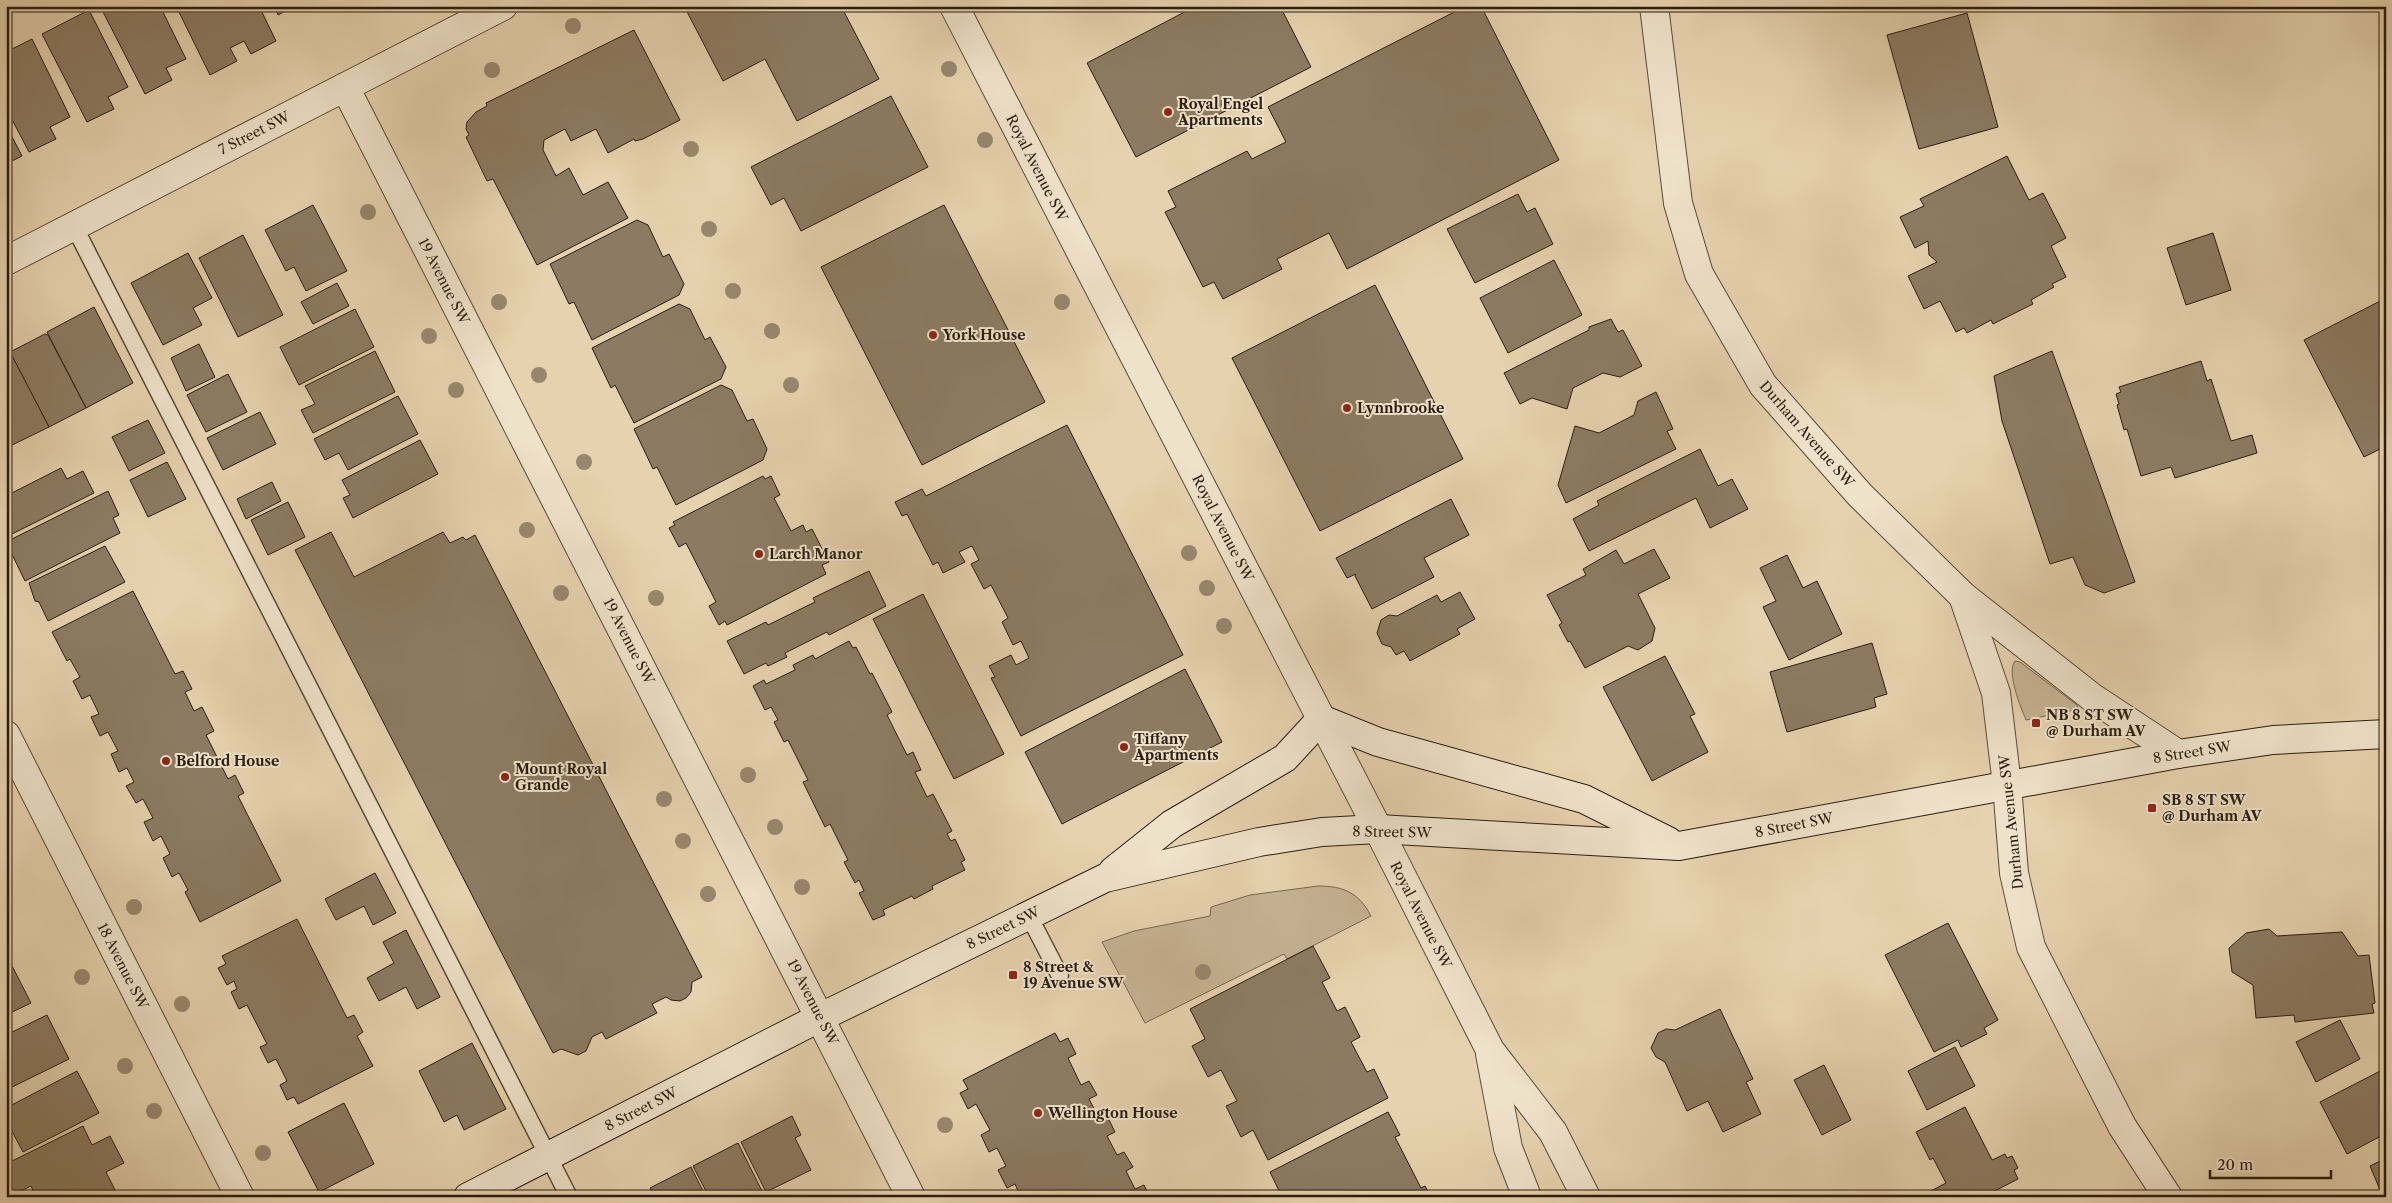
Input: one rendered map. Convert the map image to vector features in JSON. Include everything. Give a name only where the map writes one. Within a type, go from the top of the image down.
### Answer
[{"type":"street","name":"7 Street SW","points":[[6,261],[503,6]]},
{"type":"street","name":"Royal Avenue SW","points":[[954,6],[1378,828],[1490,1050],[1553,1132],[1586,1197]]},
{"type":"street","name":"Durham Avenue SW","points":[[1654,6],[1678,202],[1699,274],[1763,385],[1860,495],[1963,596],[2093,698],[2178,754]]},
{"type":"street","name":"19 Avenue SW","points":[[345,86],[821,1017],[911,1197]]},
{"type":"street","name":"Durham Avenue SW","points":[[1963,596],[1996,693],[2007,784],[2014,873],[2031,948],[2122,1126],[2168,1197]]},
{"type":"street","points":[[1105,878],[1172,824],[1285,758],[1321,718],[1378,742],[1584,800],[1679,846]]},
{"type":"street","name":"8 Street SW","points":[[468,1197],[821,1017],[1105,878],[1259,842],[1322,832],[1378,828],[1679,846],[2007,784],[2178,754],[2273,740],[2383,730]]},
{"type":"street","name":"18 Avenue SW","points":[[6,735],[240,1197]]},
{"type":"street","name":"Royal Avenue SW","points":[[1490,1050],[1508,1148],[1527,1197]]},
{"type":"lane","points":[[74,226],[569,1197]]},
{"type":"lane","points":[[1028,916],[1060,976]]},
{"type":"shaded area","points":[[2015,661],[2020,662],[2077,705],[2079,709],[2026,720],[2013,681],[2012,673]]},
{"type":"shaded area","points":[[1318,886],[1336,887],[1350,892],[1356,896],[1371,916],[1287,959],[1284,954],[1145,1023],[1102,942],[1134,931],[1210,916],[1211,907],[1250,895]]},
{"type":"building","points":[[100,6],[160,6],[186,59],[166,68],[172,80],[145,94]]},
{"type":"building","points":[[176,6],[259,6],[276,41],[251,54],[244,41],[230,48],[237,61],[210,75]]},
{"type":"building","points":[[274,6],[295,6],[278,15]]},
{"type":"building","points":[[684,6],[841,6],[879,79],[797,121],[765,59],[723,81]]},
{"type":"building","name":"Royal Engel Apartments","points":[[1196,6],[1280,6],[1311,67],[1136,157],[1087,63]]},
{"type":"building","points":[[1466,6],[1481,6],[1559,160],[1347,269],[1329,233],[1277,259],[1282,269],[1223,299],[1214,282],[1203,287],[1165,212],[1176,207],[1168,191],[1247,151],[1252,159],[1286,142],[1268,107]]},
{"type":"building","points":[[89,10],[128,87],[108,97],[114,109],[87,122],[42,34]]},
{"type":"building","points":[[1967,13],[1998,127],[1919,149],[1887,35]]},
{"type":"building","points":[[634,30],[680,120],[643,139],[635,141],[634,139],[608,153],[596,129],[571,141],[565,129],[544,140],[543,150],[556,176],[569,168],[583,195],[608,182],[628,218],[537,265],[493,179],[487,181],[466,137],[469,135],[466,129],[467,122],[476,112],[487,106],[486,103]]},
{"type":"building","points":[[32,39],[70,117],[50,127],[56,139],[29,152],[6,108],[6,52]]},
{"type":"building","points":[[891,96],[928,167],[801,231],[784,198],[771,205],[751,167]]},
{"type":"building","points":[[6,125],[22,156],[6,164]]},
{"type":"building","points":[[2007,156],[2029,200],[2043,193],[2066,238],[2051,246],[2066,277],[2052,284],[2054,287],[2031,300],[2033,304],[1993,324],[1991,320],[1967,333],[1964,328],[1956,332],[1940,301],[1924,309],[1908,276],[1937,262],[1929,255],[1928,241],[1915,248],[1900,217],[1924,206],[1920,199]]},
{"type":"building","points":[[1518,194],[1527,212],[1535,208],[1553,244],[1475,283],[1447,229]]},
{"type":"building","points":[[313,205],[347,271],[306,291],[294,267],[286,271],[265,230]]},
{"type":"building","name":"York House","points":[[944,205],[1045,402],[922,465],[821,267]]},
{"type":"building","points":[[637,220],[648,225],[663,257],[669,254],[684,284],[679,295],[592,340],[574,302],[569,304],[550,264]]},
{"type":"building","points":[[2213,233],[2231,290],[2186,305],[2167,248]]},
{"type":"building","points":[[243,235],[283,315],[238,337],[199,258]]},
{"type":"building","points":[[188,253],[212,298],[193,308],[202,325],[163,345],[131,283]]},
{"type":"building","points":[[1554,260],[1582,315],[1508,353],[1480,298]]},
{"type":"building","points":[[337,283],[349,306],[313,324],[301,302]]},
{"type":"building","name":"Lynnbrooke","points":[[1375,285],[1463,459],[1320,531],[1232,358]]},
{"type":"building","points":[[2386,298],[2386,446],[2364,457],[2304,340]]},
{"type":"building","points":[[679,304],[690,309],[705,340],[710,337],[726,367],[721,379],[634,423],[615,385],[611,388],[592,348]]},
{"type":"building","points":[[94,307],[133,383],[86,408],[47,332]]},
{"type":"building","points":[[355,309],[374,347],[299,385],[280,347]]},
{"type":"building","points":[[1611,319],[1618,332],[1623,330],[1642,366],[1620,377],[1603,373],[1573,388],[1567,409],[1532,398],[1520,404],[1504,373],[1589,330],[1589,327]]},
{"type":"building","points":[[45,334],[48,335],[86,408],[49,427],[10,352]]},
{"type":"building","points":[[199,344],[215,377],[186,391],[171,358]]},
{"type":"building","points":[[375,351],[395,392],[313,433],[301,410],[315,404],[305,386]]},
{"type":"building","points":[[2052,351],[2135,582],[2104,593],[2085,585],[2073,557],[2050,564],[2002,421],[1994,376]]},
{"type":"building","points":[[10,352],[49,427],[6,448],[6,354]]},
{"type":"building","points":[[2201,361],[2207,381],[2211,379],[2231,441],[2252,435],[2257,453],[2175,478],[2171,467],[2141,476],[2127,429],[2124,430],[2117,405],[2119,404],[2116,394],[2121,392],[2119,387]]},
{"type":"building","points":[[228,374],[247,412],[206,432],[187,395]]},
{"type":"building","points":[[721,385],[732,390],[747,421],[753,419],[767,449],[763,460],[676,505],[657,467],[653,469],[634,429]]},
{"type":"building","points":[[1656,392],[1673,429],[1667,431],[1676,449],[1566,503],[1558,485],[1575,426],[1599,433],[1634,415],[1638,401]]},
{"type":"building","points":[[398,396],[418,434],[348,470],[339,453],[325,460],[314,439]]},
{"type":"building","points":[[260,412],[276,444],[223,470],[207,438]]},
{"type":"building","points":[[148,420],[165,453],[129,471],[112,437]]},
{"type":"building","points":[[1067,425],[1183,655],[1021,736],[991,678],[995,677],[989,666],[1011,655],[1016,665],[1029,658],[1021,641],[1013,645],[1002,622],[1008,618],[991,585],[984,589],[971,564],[979,560],[972,546],[959,552],[965,562],[943,573],[938,562],[933,565],[907,514],[902,516],[895,502],[922,489],[926,496]]},
{"type":"building","points":[[420,440],[438,474],[353,518],[343,498],[350,495],[342,480]]},
{"type":"building","points":[[1700,449],[1718,486],[1732,479],[1748,509],[1710,528],[1696,498],[1589,551],[1573,519],[1599,505],[1597,501]]},
{"type":"building","points":[[167,462],[186,499],[148,517],[130,480]]},
{"type":"building","points":[[61,468],[67,479],[83,471],[94,493],[6,537],[6,496]]},
{"type":"building","name":"Larch Manor","points":[[763,476],[765,479],[771,476],[780,495],[774,498],[791,531],[803,525],[806,532],[812,529],[829,562],[822,565],[826,574],[727,625],[725,621],[719,625],[709,606],[716,602],[686,543],[679,547],[669,528],[675,525],[673,522]]},
{"type":"building","points":[[272,482],[281,501],[246,519],[237,499]]},
{"type":"building","points":[[108,491],[119,515],[113,518],[120,533],[25,581],[6,542]]},
{"type":"building","points":[[1451,499],[1469,535],[1424,558],[1434,577],[1372,609],[1355,576],[1356,574],[1347,578],[1336,558]]},
{"type":"building","points":[[288,502],[305,537],[268,555],[251,520]]},
{"type":"building","name":"Mount Royal Grande","points":[[331,532],[354,577],[443,532],[450,543],[463,537],[466,540],[475,535],[702,977],[692,982],[691,992],[686,998],[680,1001],[671,1000],[666,997],[652,1004],[657,1013],[606,1039],[602,1032],[592,1037],[586,1051],[578,1055],[561,1049],[553,1053],[295,550]]},
{"type":"building","points":[[105,546],[125,582],[48,621],[39,602],[35,601],[29,583]]},
{"type":"building","points":[[1654,549],[1670,578],[1638,594],[1655,628],[1652,641],[1638,650],[1628,646],[1585,668],[1559,625],[1562,623],[1547,595],[1586,575],[1583,569],[1616,550],[1624,564]]},
{"type":"building","points":[[1787,555],[1803,588],[1817,581],[1842,634],[1789,660],[1763,607],[1776,601],[1760,568]]},
{"type":"building","points":[[869,571],[886,606],[829,635],[827,632],[785,653],[787,657],[768,666],[766,663],[744,674],[727,641],[766,622],[768,625],[815,602],[813,598]]},
{"type":"building","name":"Belford House","points":[[133,591],[175,674],[183,671],[192,689],[185,692],[194,711],[202,707],[214,731],[206,735],[228,779],[235,775],[244,793],[238,796],[281,881],[200,922],[185,892],[188,890],[179,873],[172,877],[163,858],[170,854],[161,836],[153,841],[144,822],[153,818],[143,799],[136,803],[126,786],[134,782],[127,768],[119,772],[111,754],[118,751],[108,732],[100,736],[91,717],[99,714],[90,695],[82,699],[73,681],[80,677],[70,659],[67,661],[52,632]]},
{"type":"building","points":[[1460,592],[1475,619],[1457,629],[1460,634],[1410,661],[1404,651],[1396,655],[1391,647],[1382,644],[1377,633],[1381,620],[1389,615],[1397,616],[1437,595],[1441,602]]},
{"type":"building","points":[[923,594],[1004,754],[954,779],[873,619]]},
{"type":"building","points":[[849,641],[853,648],[856,647],[870,674],[872,673],[892,712],[887,715],[907,755],[913,752],[921,770],[915,772],[927,797],[933,794],[952,831],[947,834],[951,841],[955,839],[965,860],[961,862],[965,870],[932,886],[933,889],[914,899],[912,896],[883,910],[885,915],[873,920],[859,893],[864,891],[859,880],[855,883],[844,862],[848,860],[830,824],[825,827],[803,782],[808,780],[788,740],[784,742],[774,722],[778,720],[771,707],[765,710],[753,686],[764,680],[766,684],[795,670],[793,665],[813,655],[815,659]]},
{"type":"building","points":[[1872,643],[1887,694],[1874,698],[1876,707],[1787,732],[1770,672]]},
{"type":"building","points":[[1665,656],[1695,714],[1690,716],[1708,752],[1652,781],[1603,687]]},
{"type":"building","name":"Tiffany Apartments","points":[[1185,669],[1222,742],[1062,824],[1025,752]]},
{"type":"building","points":[[375,873],[396,913],[373,925],[364,906],[336,920],[325,899]]},
{"type":"building","points":[[297,919],[347,1018],[354,1015],[363,1032],[357,1036],[373,1066],[298,1104],[294,1097],[287,1100],[280,1085],[287,1081],[276,1059],[268,1063],[260,1047],[267,1044],[247,1005],[239,1009],[231,992],[237,989],[234,981],[227,985],[218,968],[226,964],[222,956]]},
{"type":"building","points":[[1948,923],[1998,1020],[1984,1028],[1987,1034],[1961,1047],[1958,1040],[1934,1052],[1885,955]]},
{"type":"building","points":[[2269,929],[2277,936],[2342,932],[2358,956],[2369,955],[2375,1003],[2372,1004],[2374,1013],[2295,1022],[2294,1015],[2256,1018],[2253,985],[2232,972],[2229,948],[2246,933]]},
{"type":"building","points":[[406,930],[440,997],[417,1009],[406,987],[379,1001],[367,978],[394,963],[383,942]]},
{"type":"building","points":[[1313,946],[1330,978],[1322,982],[1337,1011],[1345,1007],[1360,1037],[1351,1042],[1367,1072],[1374,1069],[1388,1098],[1268,1160],[1253,1130],[1241,1137],[1226,1106],[1237,1101],[1221,1070],[1208,1077],[1192,1046],[1205,1039],[1190,1009]]},
{"type":"building","points":[[6,954],[31,1003],[6,1015]]},
{"type":"building","points":[[1720,1009],[1753,1079],[1746,1082],[1761,1114],[1723,1132],[1708,1101],[1687,1111],[1665,1062],[1656,1057],[1651,1048],[1658,1033],[1666,1029],[1675,1030]]},
{"type":"building","points":[[47,1015],[69,1059],[6,1090],[6,1035]]},
{"type":"building","points":[[2340,1020],[2360,1059],[2316,1082],[2296,1042]]},
{"type":"building","name":"Wellington House","points":[[1055,1033],[1060,1042],[1068,1038],[1076,1054],[1068,1058],[1081,1085],[1089,1081],[1097,1095],[1089,1099],[1100,1120],[1107,1116],[1115,1132],[1107,1136],[1117,1155],[1124,1152],[1133,1167],[1126,1171],[1135,1189],[1144,1185],[1150,1197],[1021,1197],[1015,1184],[1007,1188],[998,1170],[1006,1166],[997,1148],[989,1152],[981,1135],[990,1130],[976,1104],[968,1109],[960,1093],[968,1089],[963,1080]]},
{"type":"building","points":[[472,1043],[506,1109],[464,1130],[457,1115],[444,1122],[419,1071]]},
{"type":"building","points":[[1955,1047],[1975,1086],[1927,1110],[1908,1071]]},
{"type":"building","points":[[1824,1065],[1851,1120],[1822,1135],[1794,1080]]},
{"type":"building","points":[[2386,1068],[2386,1141],[2383,1135],[2347,1154],[2320,1102]]},
{"type":"building","points":[[77,1071],[99,1113],[23,1152],[6,1120],[6,1108]]},
{"type":"building","points":[[344,1103],[374,1164],[319,1192],[288,1132]]},
{"type":"building","points":[[1965,1107],[1992,1160],[2005,1154],[2007,1158],[2012,1156],[2018,1168],[2014,1170],[2018,1179],[1983,1197],[1929,1197],[1927,1193],[1946,1183],[1933,1158],[1930,1160],[1916,1132]]},
{"type":"building","points":[[1388,1112],[1400,1135],[1395,1137],[1421,1188],[1425,1186],[1431,1197],[1282,1197],[1270,1172]]},
{"type":"building","points":[[792,1116],[801,1135],[795,1138],[811,1170],[766,1192],[741,1142]]},
{"type":"building","points":[[83,1126],[92,1145],[110,1136],[124,1163],[106,1172],[116,1192],[107,1197],[36,1197],[31,1186],[9,1197],[6,1191],[6,1164]]},
{"type":"building","points":[[738,1143],[765,1197],[709,1197],[693,1166]]},
{"type":"building","points":[[2386,1158],[2386,1197],[2383,1197],[2370,1166]]},
{"type":"building","points":[[691,1167],[706,1197],[655,1197],[650,1188]]},
{"type":"building","points":[[648,1191],[651,1197],[636,1197]]},
{"type":"place","name":"Royal Engel Apartments","points":[[1168,112]]},
{"type":"place","name":"York House","points":[[933,335]]},
{"type":"place","name":"Lynnbrooke","points":[[1347,408]]},
{"type":"place","name":"Larch Manor","points":[[759,554]]},
{"type":"place","name":"NB 8 ST SW @ Durham AV","points":[[2036,723]]},
{"type":"place","name":"Tiffany Apartments","points":[[1124,747]]},
{"type":"place","name":"Belford House","points":[[166,761]]},
{"type":"place","name":"Mount Royal Grande","points":[[505,777]]},
{"type":"place","name":"SB 8 ST SW @ Durham AV","points":[[2152,808]]},
{"type":"place","name":"8 Street & 19 Avenue SW","points":[[1013,975]]},
{"type":"place","name":"Wellington House","points":[[1038,1113]]}]
